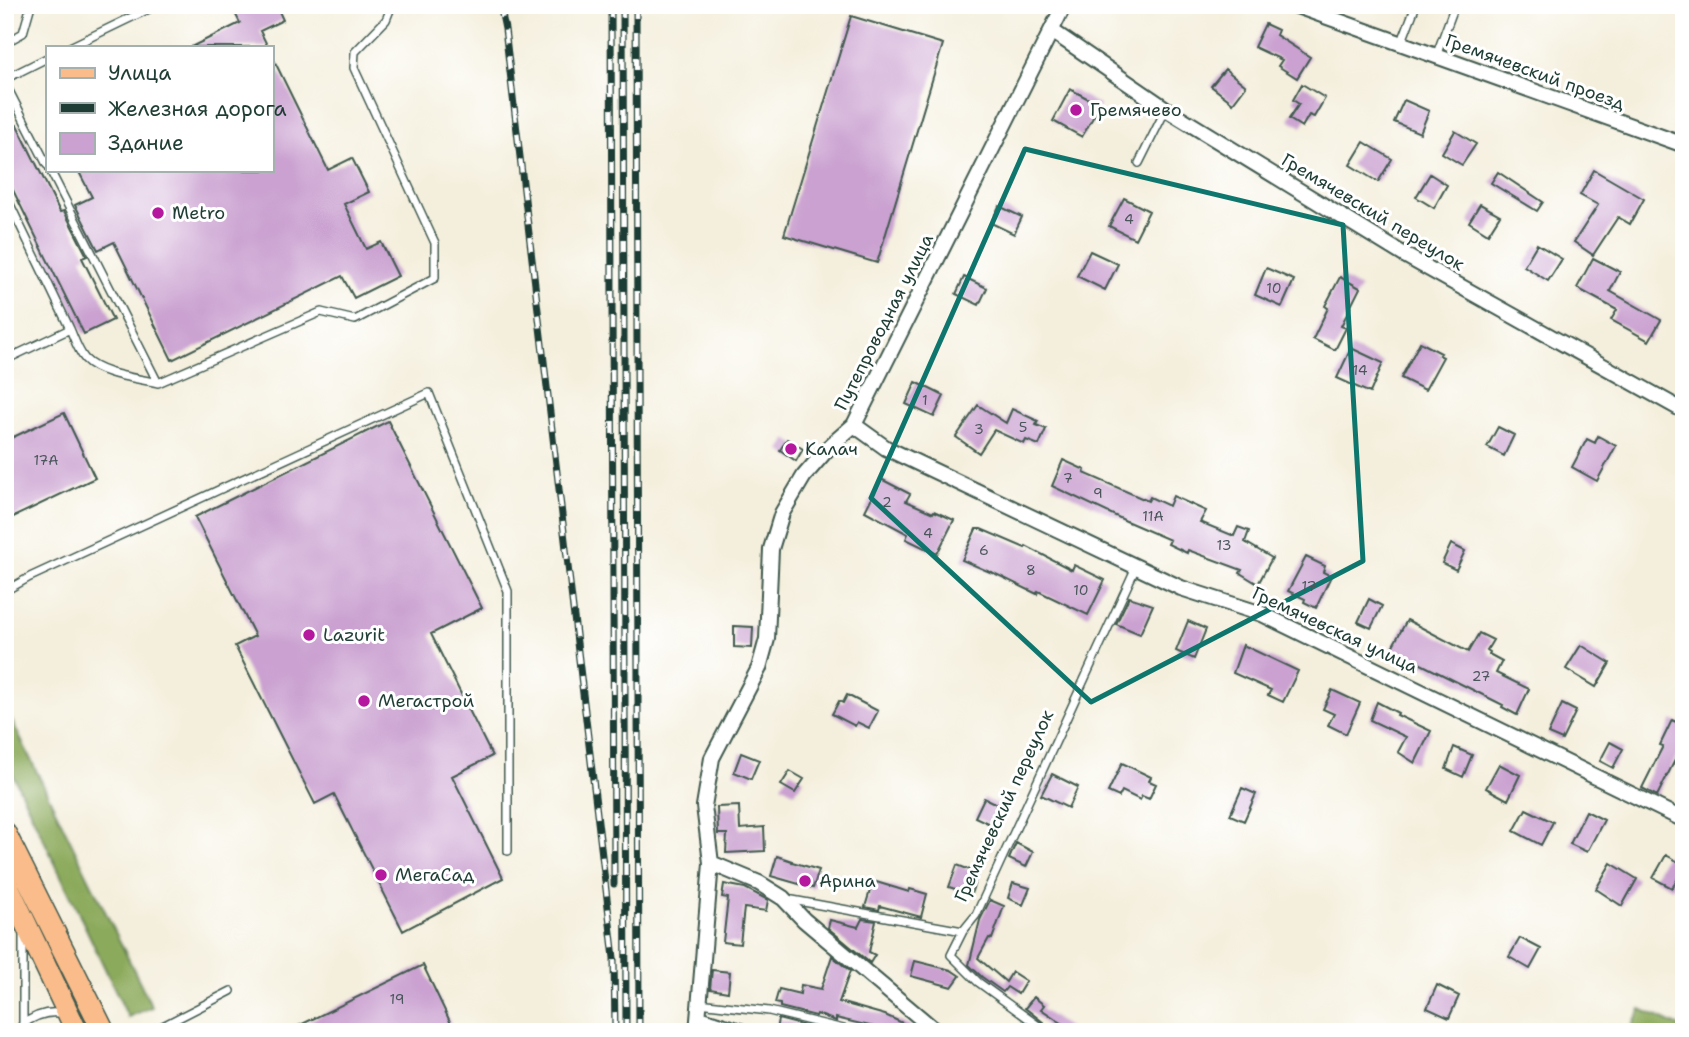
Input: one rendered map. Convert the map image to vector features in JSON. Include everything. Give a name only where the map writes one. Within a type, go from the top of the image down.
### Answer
[{"type":"main road","points":[[5,833],[104,1032]]},
{"type":"main road","points":[[5,880],[73,1024]]},
{"type":"street","name":"Путепроводная улица","points":[[698,1018],[711,863],[704,806],[712,758],[759,668],[767,639],[771,549],[782,513],[804,476],[830,446],[854,425],[1064,5]]},
{"type":"street","name":"Гремячевский проезд","points":[[1294,5],[1684,145]]},
{"type":"street","name":"Гремячевский переулок","points":[[1052,31],[1166,108],[1406,256],[1684,411]]},
{"type":"street","name":"Гремячевская улица","points":[[854,425],[886,448],[1136,567],[1181,587],[1262,614],[1684,820]]},
{"type":"street","points":[[711,863],[759,883],[783,898],[804,920],[937,1032]]},
{"type":"street","points":[[698,1018],[744,1032]]},
{"type":"lane","points":[[5,44],[23,33],[31,5]]},
{"type":"lane","points":[[72,46],[157,5]]},
{"type":"lane","points":[[5,194],[83,357],[92,366],[158,383],[321,312],[355,320],[435,278],[435,243],[354,68],[355,52],[386,20],[392,5]]},
{"type":"lane","points":[[1401,44],[1416,5]]},
{"type":"lane","points":[[1436,57],[1455,5]]},
{"type":"lane","points":[[46,59],[5,81],[46,163]]},
{"type":"lane","points":[[1139,163],[1166,108]]},
{"type":"lane","points":[[51,172],[158,383]]},
{"type":"lane","points":[[5,360],[70,329]]},
{"type":"lane","points":[[5,591],[42,571],[429,393],[508,591],[508,851]]},
{"type":"lane","name":"Гремячевский переулок","points":[[962,931],[976,915],[1136,567]]},
{"type":"lane","points":[[783,898],[962,931],[951,955],[978,982],[1040,1027]]},
{"type":"lane","points":[[22,1028],[24,919]]},
{"type":"lane","points":[[150,1032],[231,991]]},
{"type":"lane","points":[[698,1018],[769,1011],[856,1032]]},
{"type":"lane","points":[[22,1028],[41,1014],[50,1012],[61,1013],[73,1024]]},
{"type":"highlighted area","points":[[1025,149],[1343,225],[1363,561],[1091,702],[871,498]]},
{"type":"green space","points":[[5,707],[152,1007],[128,1017],[5,758]]},
{"type":"green space","points":[[1641,1009],[1684,1029],[1684,1032],[1629,1032]]},
{"type":"building","points":[[231,5],[276,5],[283,20],[260,31],[268,46],[193,46],[240,23]]},
{"type":"building","points":[[851,16],[943,44],[877,263],[784,235]]},
{"type":"building","points":[[1265,24],[1278,30],[1276,35],[1310,57],[1297,78],[1278,66],[1282,60],[1254,47]]},
{"type":"building","points":[[273,58],[328,170],[352,158],[369,192],[344,204],[366,249],[381,242],[398,276],[354,298],[342,276],[172,360],[114,242],[98,250],[75,205],[92,197],[79,172],[273,172]]},
{"type":"building","points":[[1225,69],[1246,86],[1233,103],[1211,86]]},
{"type":"building","points":[[1302,84],[1325,98],[1314,117],[1309,115],[1302,127],[1289,119],[1299,104],[1293,100]]},
{"type":"building","points":[[1070,89],[1100,105],[1082,137],[1053,121]]},
{"type":"building","points":[[1404,100],[1429,111],[1420,133],[1394,122]]},
{"type":"building","points":[[17,125],[60,212],[64,211],[87,256],[82,258],[113,320],[84,334],[5,174],[5,131]]},
{"type":"building","points":[[1455,131],[1476,144],[1462,165],[1442,153]]},
{"type":"building","points":[[1364,142],[1392,159],[1378,182],[1350,165]]},
{"type":"building","points":[[1594,170],[1644,199],[1630,224],[1618,217],[1593,255],[1574,242],[1598,205],[1580,195]]},
{"type":"building","points":[[1498,172],[1543,202],[1537,211],[1491,183]]},
{"type":"building","points":[[1430,174],[1447,185],[1434,208],[1416,197]]},
{"type":"building","points":[[1124,198],[1149,211],[1135,239],[1109,226]]},
{"type":"building","points":[[1480,204],[1500,215],[1488,234],[1469,222]]},
{"type":"building","points":[[999,206],[1022,217],[1014,234],[991,223]]},
{"type":"building","points":[[1537,244],[1562,259],[1548,281],[1524,266]]},
{"type":"building","points":[[1090,251],[1118,264],[1105,290],[1077,276]]},
{"type":"building","points":[[1593,258],[1620,272],[1610,291],[1661,320],[1649,341],[1611,320],[1617,310],[1577,288]]},
{"type":"building","points":[[1266,268],[1294,280],[1282,307],[1255,295]]},
{"type":"building","points":[[964,277],[987,288],[979,305],[956,294]]},
{"type":"building","points":[[1340,277],[1360,288],[1341,326],[1346,328],[1335,350],[1313,339],[1328,308],[1325,306]]},
{"type":"building","points":[[1420,342],[1441,353],[1439,355],[1443,357],[1425,390],[1401,378]]},
{"type":"building","points":[[1351,348],[1383,363],[1370,393],[1337,378]]},
{"type":"building","points":[[916,382],[944,396],[934,417],[906,404]]},
{"type":"building","points":[[978,405],[1006,423],[1012,409],[1038,421],[1036,425],[1046,429],[1039,445],[1026,440],[1024,444],[994,430],[979,453],[956,437]]},
{"type":"building","points":[[64,413],[95,478],[5,521],[5,441]]},
{"type":"building","name":"Мегастрой","points":[[388,421],[482,608],[431,634],[492,756],[452,776],[503,878],[403,931],[334,794],[315,804],[235,646],[255,636],[195,517]]},
{"type":"building","points":[[1498,427],[1514,435],[1504,456],[1487,447]]},
{"type":"building","points":[[1598,436],[1616,446],[1597,481],[1572,467],[1587,439],[1595,443]]},
{"type":"building","points":[[787,439],[803,449],[796,461],[780,450]]},
{"type":"building","points":[[1063,460],[1085,470],[1084,473],[1148,501],[1150,497],[1169,506],[1173,496],[1206,511],[1200,522],[1234,536],[1238,527],[1249,531],[1245,542],[1272,558],[1258,584],[1240,573],[1242,570],[1188,550],[1187,553],[1168,544],[1170,540],[1052,486]]},
{"type":"building","points":[[881,479],[910,494],[906,501],[954,520],[937,554],[906,539],[908,534],[865,511]]},
{"type":"building","points":[[976,529],[1025,548],[1026,546],[1072,570],[1074,565],[1105,580],[1088,615],[962,560]]},
{"type":"building","points":[[1451,544],[1465,551],[1456,570],[1442,563]]},
{"type":"building","points":[[1306,557],[1325,566],[1323,572],[1331,576],[1316,608],[1288,591]]},
{"type":"building","points":[[1129,597],[1153,605],[1140,634],[1116,624]]},
{"type":"building","points":[[1369,599],[1382,606],[1371,628],[1358,622]]},
{"type":"building","points":[[1407,620],[1468,652],[1479,633],[1493,640],[1487,650],[1502,661],[1496,673],[1529,689],[1517,715],[1502,707],[1503,705],[1391,649]]},
{"type":"building","points":[[1188,621],[1206,629],[1194,659],[1176,651]]},
{"type":"building","points":[[734,626],[753,627],[752,648],[734,647]]},
{"type":"building","points":[[1243,645],[1298,671],[1283,702],[1268,695],[1271,690],[1233,673]]},
{"type":"building","points":[[1581,645],[1610,663],[1596,687],[1566,669]]},
{"type":"building","points":[[1332,690],[1360,703],[1346,734],[1328,725],[1334,714],[1323,709]]},
{"type":"building","points":[[847,695],[878,711],[869,728],[857,722],[855,726],[832,714],[839,701],[843,703]]},
{"type":"building","points":[[1377,702],[1431,731],[1415,763],[1398,752],[1406,737],[1370,720]]},
{"type":"building","points":[[1562,704],[1576,711],[1562,740],[1548,734]]},
{"type":"building","points":[[1672,720],[1684,726],[1684,757],[1678,754],[1657,796],[1642,788],[1663,746],[1660,745]]},
{"type":"building","points":[[1610,742],[1623,749],[1613,768],[1600,761]]},
{"type":"building","points":[[1454,747],[1472,755],[1463,777],[1446,769]]},
{"type":"building","points":[[741,753],[759,760],[751,779],[734,772]]},
{"type":"building","points":[[1122,763],[1151,777],[1149,781],[1156,784],[1149,799],[1142,796],[1140,800],[1122,791],[1119,797],[1108,792]]},
{"type":"building","points":[[1499,764],[1520,775],[1508,800],[1486,788]]},
{"type":"building","points":[[790,771],[804,779],[795,793],[781,785]]},
{"type":"building","points":[[1052,774],[1078,787],[1068,808],[1041,795]]},
{"type":"building","points":[[1242,788],[1256,794],[1244,821],[1230,815]]},
{"type":"building","points":[[984,798],[1003,807],[994,826],[975,817]]},
{"type":"building","points":[[739,806],[740,829],[764,827],[765,851],[726,853],[727,834],[718,834],[717,807]]},
{"type":"building","points":[[1526,809],[1553,822],[1541,845],[1514,831]]},
{"type":"building","points":[[1586,811],[1604,820],[1587,852],[1570,844]]},
{"type":"building","points":[[1016,843],[1033,852],[1026,867],[1009,859]]},
{"type":"building","points":[[1666,855],[1684,865],[1672,888],[1653,878]]},
{"type":"building","points":[[777,856],[819,870],[813,888],[771,876]]},
{"type":"building","points":[[1611,863],[1637,879],[1622,906],[1596,889]]},
{"type":"building","points":[[957,865],[978,873],[971,894],[949,887]]},
{"type":"building","points":[[873,881],[909,892],[910,889],[927,894],[921,917],[880,906],[879,910],[865,907]]},
{"type":"building","points":[[1013,883],[1030,888],[1023,905],[1008,898]]},
{"type":"building","points":[[724,884],[745,888],[768,900],[766,911],[744,908],[740,944],[723,942],[728,898],[722,897]]},
{"type":"building","points":[[990,900],[1004,906],[992,939],[989,938],[978,958],[1006,982],[1012,972],[1026,981],[1018,994],[1007,987],[1003,992],[969,965],[980,920]]},
{"type":"building","points":[[862,919],[876,921],[869,952],[875,955],[870,963],[828,928],[830,920],[858,927]]},
{"type":"building","points":[[1520,938],[1541,949],[1530,969],[1509,957]]},
{"type":"building","points":[[832,956],[850,971],[839,1002],[885,1015],[922,1032],[895,1032],[836,1018],[836,1021],[817,1014],[816,1016],[780,1007],[780,1004],[775,1003],[779,989],[800,994],[801,985],[821,989]]},
{"type":"building","points":[[915,961],[951,970],[960,976],[952,987],[911,976]]},
{"type":"building","points":[[423,965],[455,1032],[286,1032]]},
{"type":"building","points":[[712,970],[730,972],[728,992],[710,989]]},
{"type":"building","points":[[1437,985],[1459,996],[1449,1018],[1427,1008]]},
{"type":"building","points":[[1034,997],[1044,1005],[1041,1009],[1075,1032],[1044,1032],[1044,1023],[1025,1008]]},
{"type":"building","points":[[778,1019],[813,1028],[812,1032],[776,1030]]},
{"type":"railway","points":[[500,5],[505,29],[614,958],[615,1032]]},
{"type":"railway","points":[[611,5],[614,884]]},
{"type":"railway","points":[[623,5],[626,1032]]},
{"type":"railway","points":[[636,5],[639,1032]]},
{"type":"place","name":"Гремячево","points":[[1076,110]]},
{"type":"place","name":"Metro","points":[[158,213]]},
{"type":"place","name":"Калач","points":[[791,449]]},
{"type":"place","name":"Lazurit","points":[[309,635]]},
{"type":"place","name":"Мегастрой","points":[[364,701]]},
{"type":"place","name":"МегаСад","points":[[381,875]]},
{"type":"place","name":"Арина","points":[[805,881]]}]
